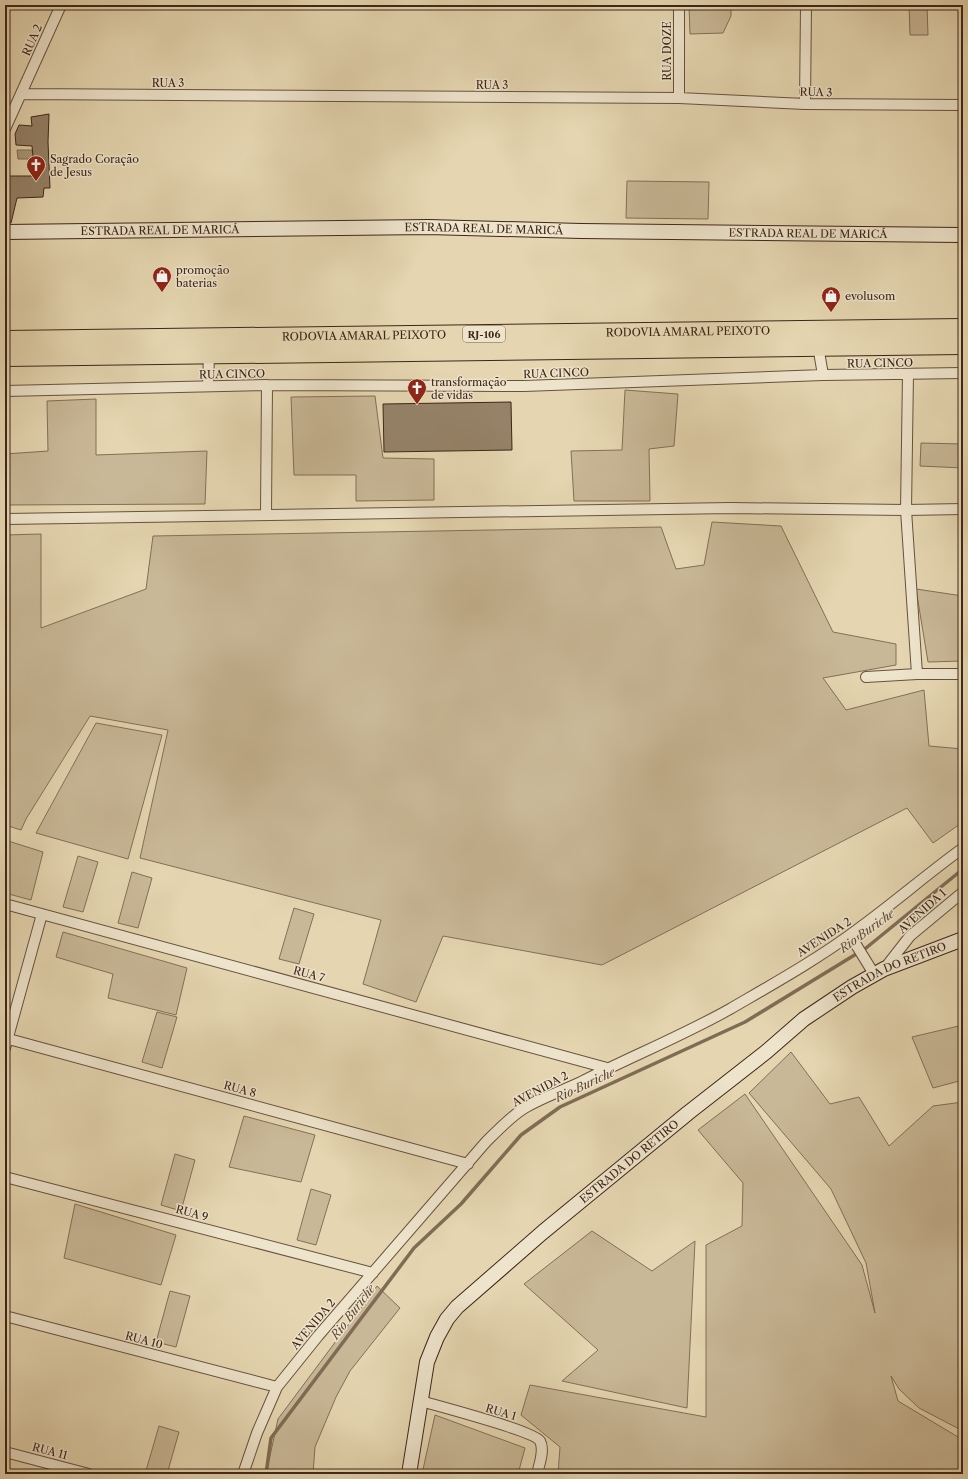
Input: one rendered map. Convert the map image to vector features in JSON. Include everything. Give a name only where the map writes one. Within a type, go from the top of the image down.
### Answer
[{"type":"highway","name":"RODOVIA AMARAL PEIXOTO","points":[[5,340],[963,328]]},
{"type":"highway","name":"RODOVIA AMARAL PEIXOTO","points":[[5,357],[963,345]]},
{"type":"main road","name":"ESTRADA REAL DE MARICÁ","points":[[5,232],[428,227],[581,231],[963,235]]},
{"type":"main road","name":"ESTRADA DO RETIRO","points":[[409,1474],[427,1362],[437,1337],[447,1319],[457,1307],[543,1232],[688,1113],[766,1052],[804,1019],[879,972],[962,938]]},
{"type":"street","name":"RUA 2","points":[[5,129],[61,5]]},
{"type":"street","name":"RUA DOZE","points":[[679,5],[679,98]]},
{"type":"street","points":[[805,104],[806,5]]},
{"type":"street","name":"RUA 3","points":[[21,94],[679,98],[805,104],[963,105]]},
{"type":"street","points":[[818,346],[823,375]]},
{"type":"street","points":[[208,386],[209,354]]},
{"type":"street","name":"RUA CINCO","points":[[5,391],[266,385],[524,386],[823,375],[963,373]]},
{"type":"street","points":[[908,374],[906,510],[917,674]]},
{"type":"street","points":[[266,385],[266,514]]},
{"type":"street","points":[[5,519],[731,508],[906,510],[963,509]]},
{"type":"street","points":[[866,677],[917,674],[963,674]]},
{"type":"street","name":"AVENIDA 2","points":[[243,1474],[277,1387],[318,1336],[502,1126],[523,1109],[728,1010],[775,983],[850,935],[934,868],[963,848]]},
{"type":"street","name":"AVENIDA 1","points":[[879,972],[910,936],[963,892]]},
{"type":"street","name":"RUA 7","points":[[5,904],[608,1068]]},
{"type":"street","points":[[6,1042],[42,914]]},
{"type":"street","points":[[850,935],[864,958],[879,972]]},
{"type":"street","name":"RUA 8","points":[[6,1042],[468,1164]]},
{"type":"street","name":"RUA 9","points":[[5,1177],[373,1273]]},
{"type":"street","name":"RUA 10","points":[[5,1316],[277,1387]]},
{"type":"street","name":"RUA 1","points":[[421,1401],[520,1430],[538,1438],[541,1442],[542,1449],[537,1474]]},
{"type":"street","name":"RUA 11","points":[[5,1452],[89,1474]]},
{"type":"shaded area","points":[[689,5],[731,5],[731,16],[723,33],[690,34]]},
{"type":"shaded area","points":[[909,5],[927,5],[928,35],[910,35]]},
{"type":"shaded area","points":[[17,150],[32,150],[33,159],[18,159]]},
{"type":"shaded area","points":[[627,181],[709,182],[708,219],[626,218]]},
{"type":"shaded area","points":[[625,390],[678,394],[674,446],[649,449],[650,501],[574,501],[571,451],[622,450]]},
{"type":"shaded area","points":[[375,396],[383,458],[434,459],[434,500],[356,501],[356,475],[294,475],[291,397]]},
{"type":"shaded area","points":[[96,399],[96,455],[207,451],[205,504],[5,505],[5,454],[48,451],[47,401]]},
{"type":"shaded area","points":[[921,443],[963,444],[963,468],[920,466]]},
{"type":"shaded area","points":[[712,522],[781,526],[833,632],[896,644],[896,665],[823,678],[846,710],[924,690],[929,746],[963,749],[963,822],[933,843],[907,808],[602,965],[443,936],[416,1002],[363,984],[381,920],[140,858],[168,730],[90,716],[26,819],[21,830],[5,825],[5,535],[41,534],[41,628],[146,589],[153,536],[661,527],[676,569],[704,565]]},
{"type":"shaded area","points":[[916,589],[963,596],[963,661],[928,662]]},
{"type":"shaded area","points":[[96,723],[162,735],[128,859],[36,833]]},
{"type":"shaded area","points":[[5,840],[43,852],[31,900],[5,893]]},
{"type":"shaded area","points":[[78,856],[98,862],[83,912],[63,907]]},
{"type":"shaded area","points":[[132,872],[152,878],[138,928],[118,923]]},
{"type":"shaded area","points":[[294,908],[314,914],[299,964],[279,959]]},
{"type":"shaded area","points":[[63,932],[187,968],[176,1015],[108,998],[113,974],[56,957]]},
{"type":"shaded area","points":[[157,1012],[177,1017],[162,1068],[142,1062]]},
{"type":"shaded area","points":[[963,1025],[963,1080],[933,1088],[912,1037]]},
{"type":"shaded area","points":[[791,1052],[830,1104],[859,1097],[889,1146],[933,1106],[963,1102],[963,1431],[919,1408],[899,1389],[891,1376],[898,1401],[963,1440],[963,1474],[558,1474],[560,1447],[521,1415],[530,1385],[706,1417],[706,1245],[742,1226],[743,1183],[698,1130],[745,1094],[862,1265],[875,1313],[866,1263],[831,1189],[749,1093]]},
{"type":"shaded area","points":[[244,1116],[315,1135],[301,1182],[229,1167]]},
{"type":"shaded area","points":[[175,1154],[195,1160],[181,1211],[161,1205]]},
{"type":"shaded area","points":[[311,1189],[331,1195],[316,1245],[297,1240]]},
{"type":"shaded area","points":[[75,1204],[176,1235],[161,1285],[64,1258]]},
{"type":"shaded area","points":[[592,1231],[652,1271],[695,1241],[687,1408],[562,1381],[598,1350],[524,1284]]},
{"type":"shaded area","points":[[377,1286],[400,1308],[350,1371],[336,1397],[315,1447],[313,1474],[266,1474],[278,1419]]},
{"type":"shaded area","points":[[170,1291],[190,1296],[176,1347],[156,1342]]},
{"type":"shaded area","points":[[435,1415],[525,1448],[518,1474],[422,1474]]},
{"type":"shaded area","points":[[159,1426],[179,1432],[167,1474],[145,1474]]},
{"type":"building","points":[[49,114],[48,142],[50,188],[44,188],[43,197],[17,198],[11,223],[5,224],[5,176],[35,176],[32,146],[16,145],[15,134],[19,125],[32,126],[31,117]]},
{"type":"building","points":[[511,402],[512,450],[384,452],[383,404]]},
{"type":"waterway","name":"Rio Buriche","points":[[266,1474],[271,1438],[414,1248],[461,1204],[521,1135],[560,1107],[745,1022],[866,948],[963,869]]},
{"type":"place","name":"Sagrado Coração de Jesus","points":[[36,182]]},
{"type":"place","name":"promoção baterias","points":[[162,293]]},
{"type":"place","name":"evolusom","points":[[831,313]]},
{"type":"place","name":"transformação de vidas","points":[[417,405]]}]
